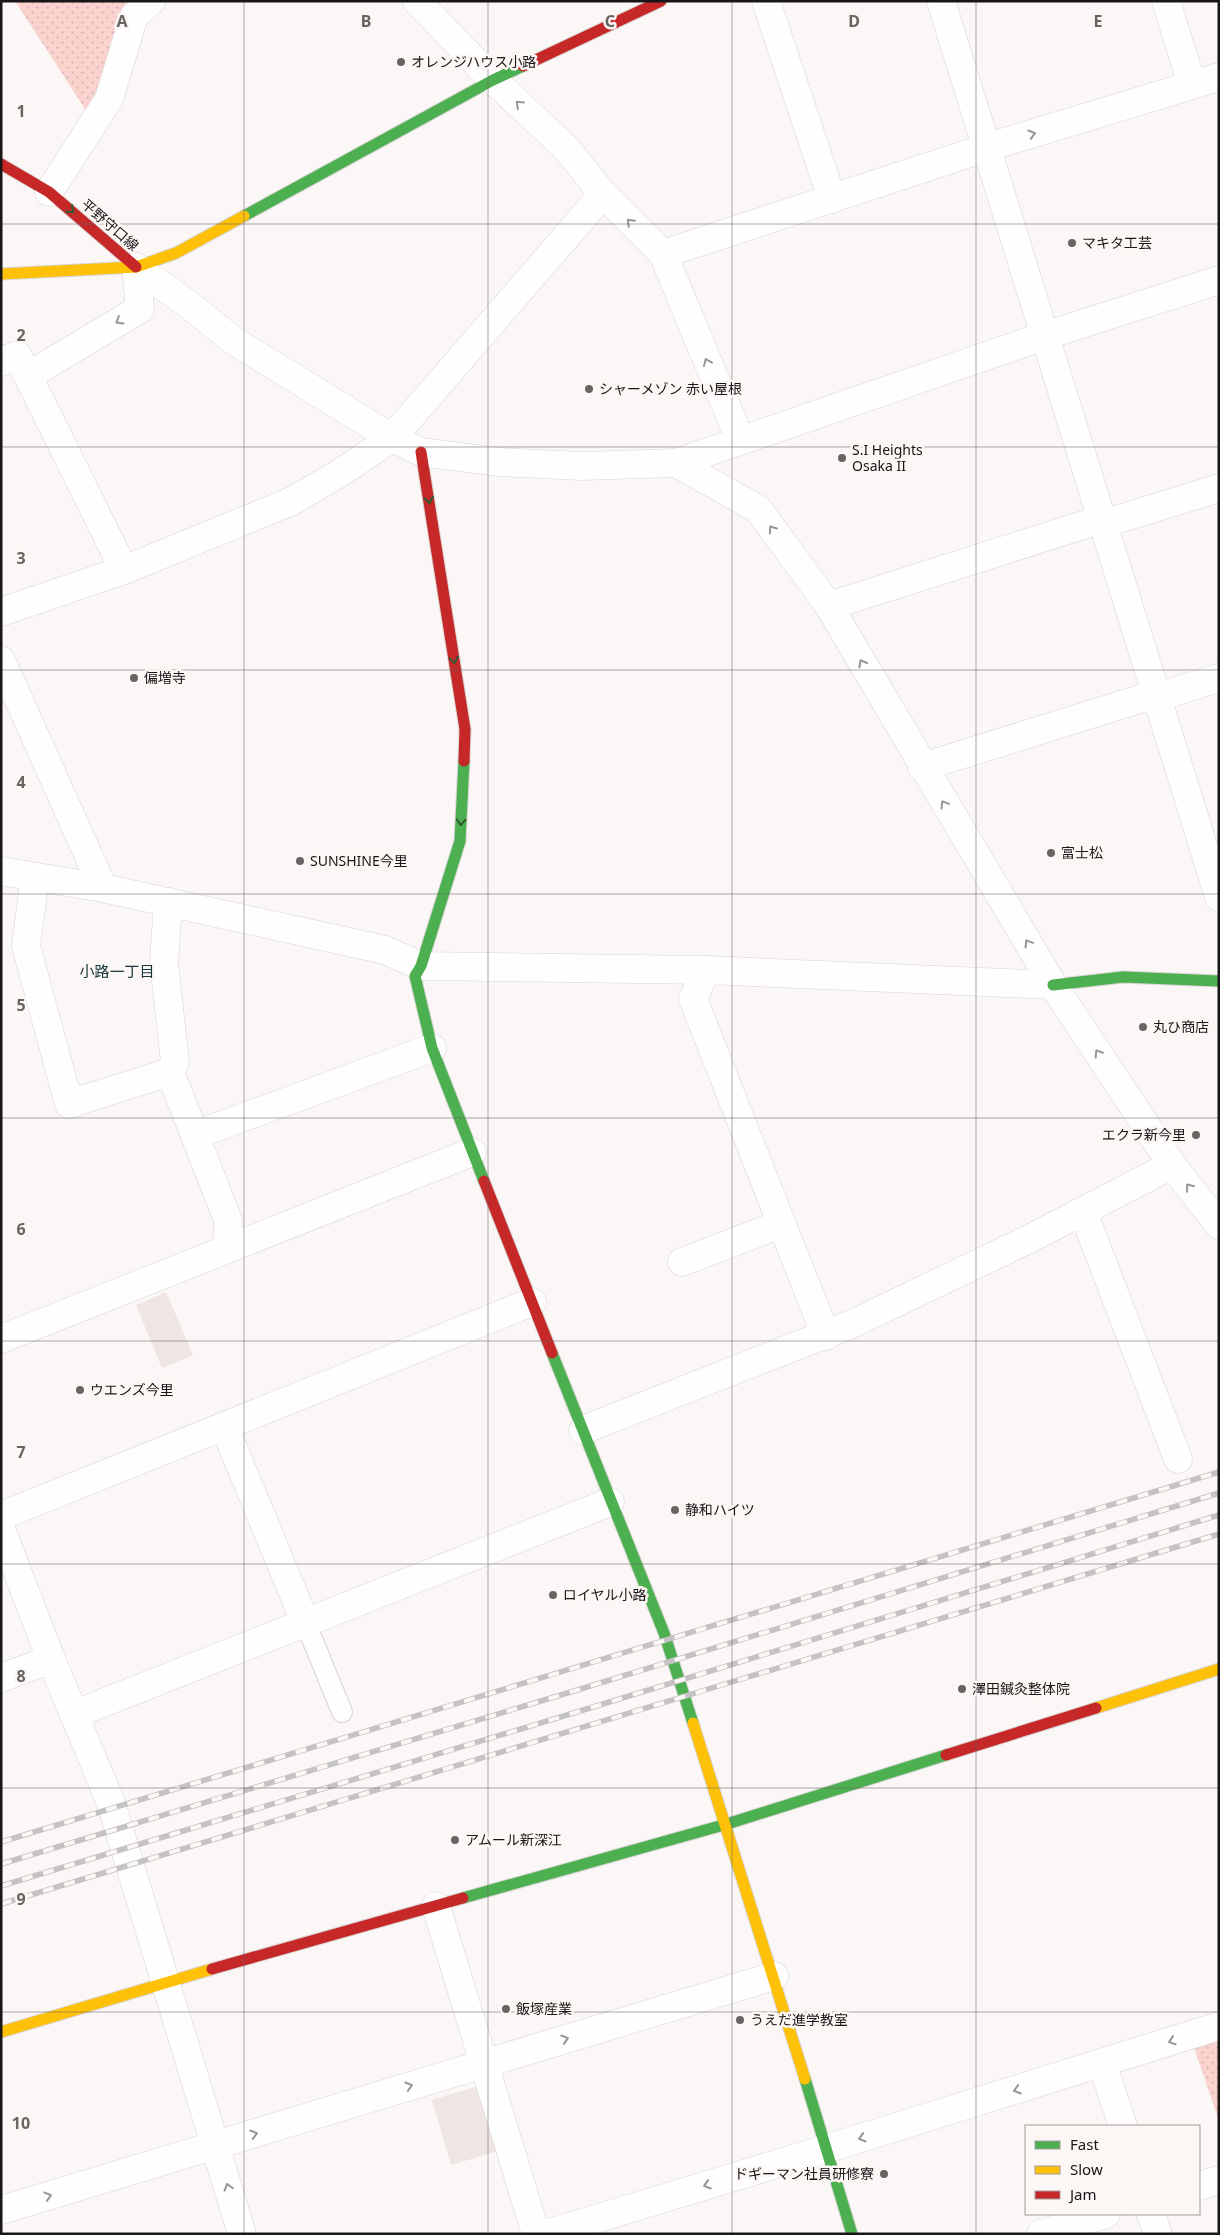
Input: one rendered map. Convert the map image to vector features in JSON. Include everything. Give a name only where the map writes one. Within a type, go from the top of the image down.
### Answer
[{"type":"street","points":[[49,192],[109,99],[134,16],[151,1]]},
{"type":"street","points":[[417,1],[493,80],[566,148],[603,194],[663,254],[740,439]]},
{"type":"street","points":[[136,267],[176,253],[493,80],[661,1]]},
{"type":"street","points":[[766,1],[832,198]]},
{"type":"street","points":[[941,1],[1102,522],[1157,696],[1215,868],[1219,897]]},
{"type":"street","points":[[1166,1],[1192,85]]},
{"type":"street","points":[[663,254],[986,148],[1219,77]]},
{"type":"street","name":"平野守口線","points":[[1,164],[49,192],[136,267]]},
{"type":"street","points":[[1,612],[124,570],[292,501],[340,473],[392,438],[603,194]]},
{"type":"street","points":[[28,376],[140,309],[136,267]]},
{"type":"street","points":[[136,267],[188,304],[234,341],[392,438],[421,452],[499,462],[582,466],[676,463],[740,439],[1044,336],[1219,280]]},
{"type":"street","name":"平野守口線","points":[[1,274],[136,267]]},
{"type":"street","points":[[1,362],[17,355],[124,570]]},
{"type":"street","points":[[421,452],[466,729],[460,841],[422,966],[415,976],[432,1048],[610,1502],[664,1632],[694,1731],[727,1824],[852,2234]]},
{"type":"street","points":[[676,463],[758,509],[829,606],[922,767],[1053,985],[1172,1165],[1219,1225]]},
{"type":"street","points":[[829,606],[1219,488]]},
{"type":"street","points":[[1,660],[103,888]]},
{"type":"street","points":[[922,767],[1219,678]]},
{"type":"street","points":[[1,871],[103,888],[386,950],[422,966],[706,970],[1053,985],[1123,977],[1219,981]]},
{"type":"street","points":[[35,876],[26,946],[68,1104],[170,1072],[175,1062],[164,963],[168,902]]},
{"type":"street","points":[[706,970],[693,999],[826,1336]]},
{"type":"street","points":[[195,1135],[432,1048]]},
{"type":"street","points":[[170,1072],[228,1220],[227,1250]]},
{"type":"street","points":[[1,1339],[472,1152]]},
{"type":"street","points":[[583,1430],[826,1336],[1083,1212],[1172,1165]]},
{"type":"street","points":[[1083,1212],[1178,1459]]},
{"type":"street","points":[[682,1262],[781,1224]]},
{"type":"street","points":[[1,1516],[532,1302]]},
{"type":"street","points":[[224,1426],[306,1624]]},
{"type":"street","points":[[75,1714],[610,1502]]},
{"type":"street","points":[[1,1529],[51,1659],[111,1802],[195,2073],[242,2234]]},
{"type":"street","points":[[1,1678],[51,1659]]},
{"type":"street","points":[[1,2032],[166,1982],[727,1824],[1219,1669]]},
{"type":"street","points":[[436,1906],[536,2234]]},
{"type":"street","points":[[1,2210],[774,1976]]},
{"type":"street","points":[[546,2234],[1219,2026]]},
{"type":"street","points":[[1102,2063],[1123,2125]]},
{"type":"street","points":[[1200,2186],[1219,2180]]},
{"type":"street","points":[[1041,2234],[1103,2215]]},
{"type":"street","points":[[1151,2215],[1158,2234]]},
{"type":"lane","points":[[306,1624],[342,1712]]},
{"type":"shaded area","points":[[15,1],[131,1],[110,76],[87,112]]},
{"type":"shaded area","points":[[166,1292],[193,1355],[162,1368],[136,1305]]},
{"type":"shaded area","points":[[1219,2039],[1219,2121],[1194,2047]]},
{"type":"shaded area","points":[[478,2086],[498,2151],[451,2165],[432,2100]]},
{"type":"railway","points":[[1,1842],[1219,1472]]},
{"type":"railway","points":[[1,1864],[561,1695],[1219,1493]]},
{"type":"railway","points":[[1,1886],[1219,1515]]},
{"type":"railway","points":[[1,1904],[1219,1534]]},
{"type":"traffic: fast","points":[[244,216],[493,80],[523,66]]},
{"type":"traffic: fast","points":[[464,761],[460,841],[421,966],[415,976],[432,1048],[484,1181]]},
{"type":"traffic: fast","points":[[1053,985],[1123,977],[1219,981]]},
{"type":"traffic: fast","points":[[552,1353],[664,1633],[693,1723]]},
{"type":"traffic: fast","points":[[463,1898],[727,1824],[946,1755]]},
{"type":"traffic: fast","points":[[805,2079],[852,2234]]},
{"type":"traffic: slow","points":[[1,274],[136,267],[176,253],[244,216]]},
{"type":"traffic: slow","points":[[1096,1708],[1219,1669]]},
{"type":"traffic: slow","points":[[693,1723],[805,2079]]},
{"type":"traffic: slow","points":[[1,2032],[212,1969]]},
{"type":"traffic: jam","points":[[523,66],[661,1]]},
{"type":"traffic: jam","points":[[1,164],[49,192],[136,267]]},
{"type":"traffic: jam","points":[[421,452],[465,729],[464,761]]},
{"type":"traffic: jam","points":[[484,1181],[552,1353]]},
{"type":"traffic: jam","points":[[946,1755],[1096,1708]]},
{"type":"traffic: jam","points":[[212,1969],[463,1898]]},
{"type":"place","name":"オレンジハウス小路","points":[[401,62]]},
{"type":"place","name":"マキタ工芸","points":[[1072,243]]},
{"type":"place","name":"シャーメゾン 赤い屋根","points":[[589,389]]},
{"type":"place","name":"S.I Heights Osaka II","points":[[842,458]]},
{"type":"place","name":"偏増寺","points":[[134,678]]},
{"type":"place","name":"富士松","points":[[1051,853]]},
{"type":"place","name":"SUNSHINE今里","points":[[300,861]]},
{"type":"place","name":"丸ひ商店","points":[[1143,1027]]},
{"type":"place","name":"エクラ新今里","points":[[1196,1135]]},
{"type":"place","name":"ウエンズ今里","points":[[80,1390]]},
{"type":"place","name":"静和ハイツ","points":[[675,1510]]},
{"type":"place","name":"ロイヤル小路","points":[[553,1595]]},
{"type":"place","name":"澤田鍼灸整体院","points":[[962,1689]]},
{"type":"place","name":"アムール新深江","points":[[455,1840]]},
{"type":"place","name":"飯塚産業","points":[[506,2009]]},
{"type":"place","name":"うえだ進学教室","points":[[740,2020]]},
{"type":"place","name":"ドギーマン社員研修寮","points":[[884,2174]]},
{"type":"district","name":"小路一丁目","points":[[117,972]]}]
